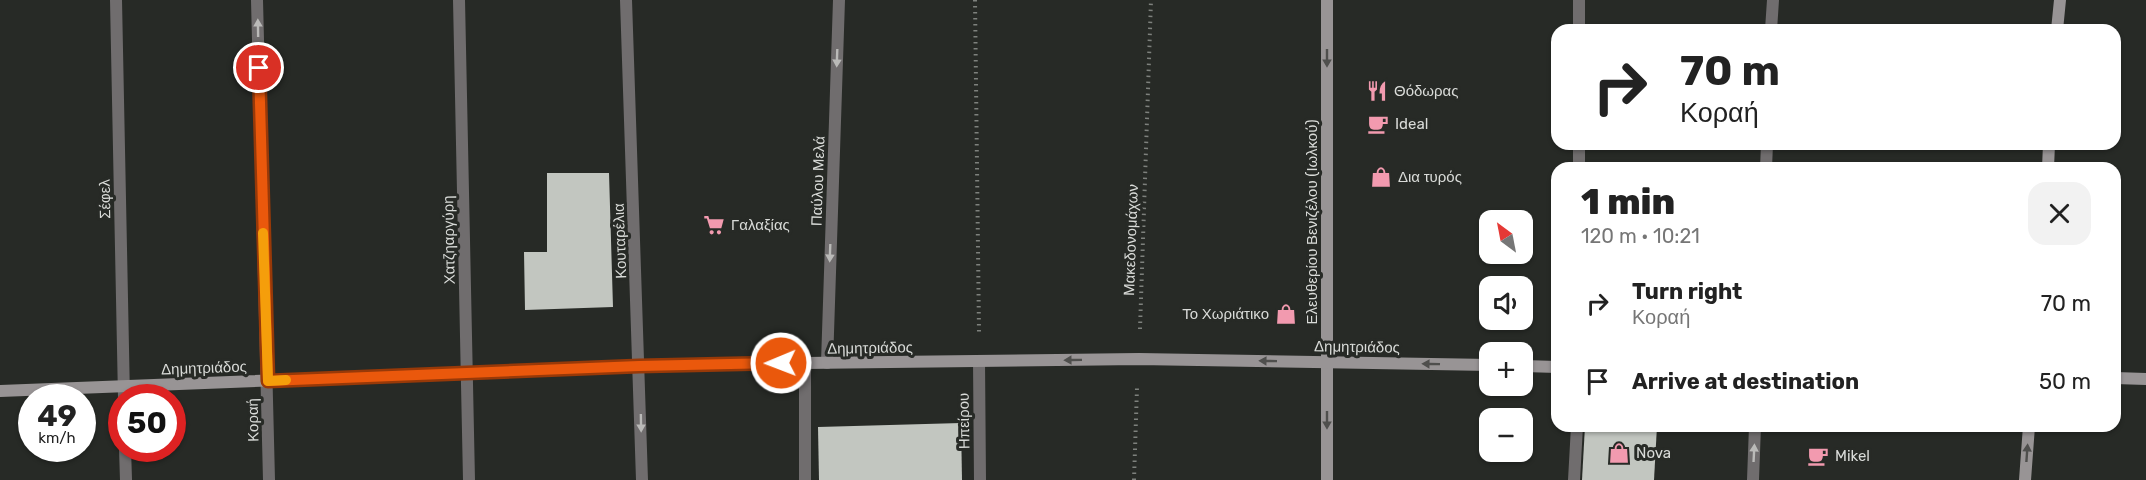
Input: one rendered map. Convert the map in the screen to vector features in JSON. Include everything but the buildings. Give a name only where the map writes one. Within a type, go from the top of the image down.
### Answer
[{"type":"main road","name":"Ελευθερίου Βενιζέλου (Ιωλκού)","points":[[1327,0],[1327,480]]},
{"type":"main road","points":[[2058,24],[2060,0]]},
{"type":"main road","name":"Δημητριάδος","points":[[186,387],[268,381],[468,372],[805,363],[1139,359],[1479,365]]},
{"type":"main road","points":[[1533,366],[1551,367]]},
{"type":"main road","points":[[2121,378],[2146,379]]},
{"type":"main road","name":"Δημητριάδος","points":[[0,391],[108,392]]},
{"type":"main road","points":[[2025,480],[2029,432]]},
{"type":"street","name":"Σέφελ","points":[[116,0],[124,384]]},
{"type":"street","name":"Κοραή","points":[[257,0],[269,480]]},
{"type":"street","name":"Χατζηαργύρη","points":[[459,0],[469,480]]},
{"type":"street","name":"Κουταρέλια","points":[[626,0],[642,480]]},
{"type":"street","name":"Παύλου Μελά","points":[[827,363],[839,0]]},
{"type":"street","points":[[1579,0],[1579,24]]},
{"type":"street","points":[[1771,24],[1773,0]]},
{"type":"street","name":"Ηπείρου","points":[[979,361],[980,480]]},
{"type":"street","points":[[805,363],[805,480]]},
{"type":"street","points":[[1575,480],[1577,432]]},
{"type":"street","points":[[1753,480],[1755,432]]},
{"type":"street","points":[[125,462],[126,480]]},
{"type":"path","points":[[975,0],[979,361]]},
{"type":"path","name":"Μακεδονομάχων","points":[[1134,480],[1151,0]]},
{"type":"slow traffic","points":[[263,233],[268,381],[286,380]]},
{"type":"place","name":"Θόδωρας","points":[[1377,91]]},
{"type":"place","name":"Ideal","points":[[1378,124]]},
{"type":"place","name":"Δια τυρός","points":[[1381,177]]},
{"type":"place","name":"Γαλαξίας","points":[[714,225]]},
{"type":"place","name":"Το Χωριάτικο","points":[[1286,314]]},
{"type":"place","name":"Nova","points":[[1619,453]]},
{"type":"place","name":"Mikel","points":[[1818,456]]},
{"type":"route","points":[[259,68],[268,381],[639,366],[781,363]]}]
